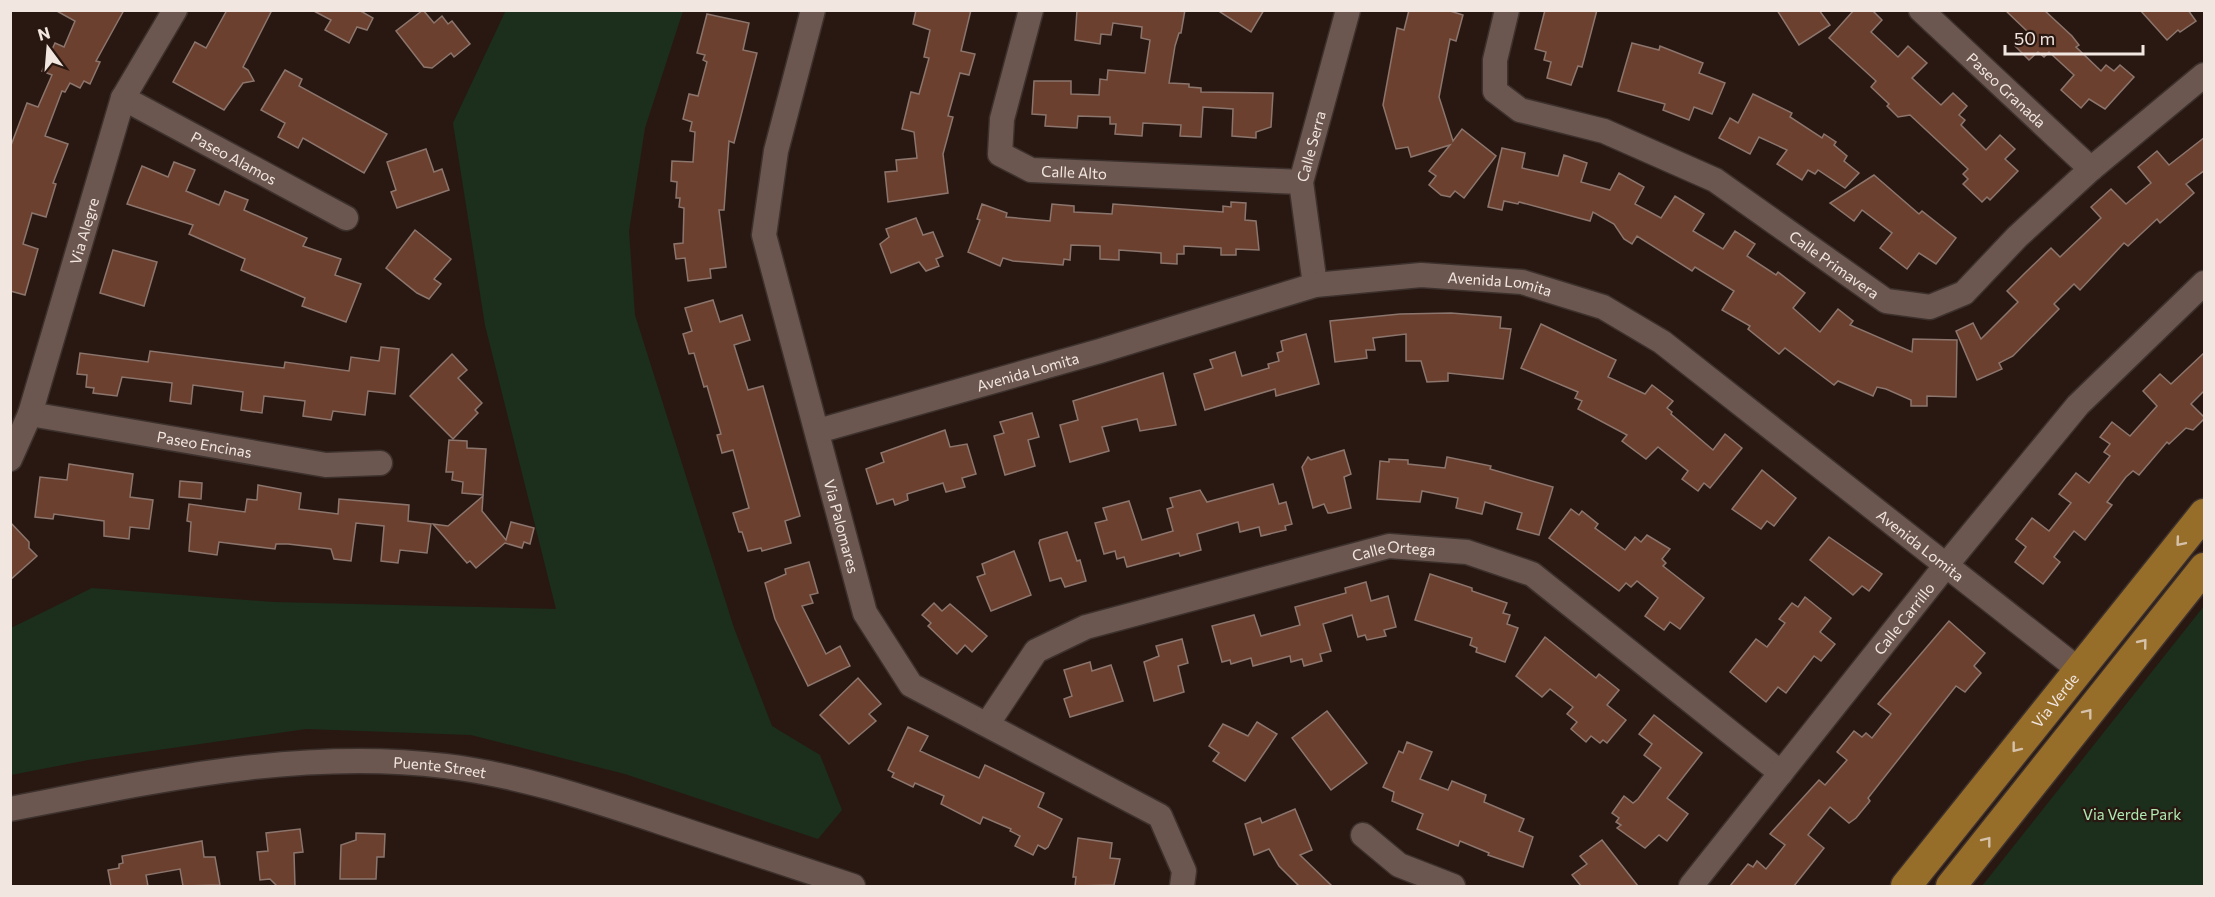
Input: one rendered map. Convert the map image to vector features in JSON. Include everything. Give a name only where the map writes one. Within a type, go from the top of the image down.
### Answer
[{"type":"main road","name":"Via Verde","points":[[1906,886],[2078,669],[2205,514]]},
{"type":"main road","points":[[1951,886],[2205,568]]},
{"type":"main road","points":[[2078,669],[2107,689]]},
{"type":"street","name":"Via Alegre","points":[[10,459],[30,414],[123,98],[175,10]]},
{"type":"street","name":"Via Palomares","points":[[813,10],[776,151],[764,235],[865,613],[911,685],[988,723],[1160,816],[1184,871],[1182,886]]},
{"type":"street","name":"Calle Alto","points":[[1031,10],[1002,119],[1000,154],[1031,170],[1301,182]]},
{"type":"street","name":"Calle Serra","points":[[1315,285],[1301,182],[1348,10]]},
{"type":"street","name":"Calle Primavera","points":[[1508,10],[1495,60],[1495,91],[1520,110],[1604,131],[1715,180],[1886,301],[1930,307],[1964,292],[2017,237],[2091,169],[2205,75]]},
{"type":"street","name":"Paseo Granada","points":[[1921,10],[2091,169]]},
{"type":"street","name":"Paseo Alamos","points":[[123,98],[346,218]]},
{"type":"street","name":"Avenida Lomita","points":[[818,431],[1100,351],[1315,285],[1420,275],[1522,282],[1603,307],[1662,342],[2078,669]]},
{"type":"street","name":"Calle Carrillo","points":[[1691,886],[1947,564],[2078,405],[2205,283]]},
{"type":"street","name":"Paseo Encinas","points":[[30,414],[326,465],[380,463]]},
{"type":"street","name":"Calle Ortega","points":[[988,723],[1036,651],[1086,627],[1389,546],[1467,552],[1532,574],[1780,773]]},
{"type":"street","name":"Puente Street","points":[[10,808],[202,772],[255,766],[337,761],[446,766],[515,778],[578,795],[853,886]]},
{"type":"street","points":[[1363,835],[1399,865],[1453,886]]},
{"type":"green space","points":[[506,10],[683,11],[645,128],[629,231],[635,315],[734,628],[772,726],[820,755],[842,810],[818,839],[625,774],[471,735],[306,729],[88,760],[11,775],[11,628],[92,588],[273,602],[556,609],[485,325],[453,123]]},
{"type":"green space","name":"Via Verde Park","points":[[2204,606],[2204,886],[1982,886]]},
{"type":"building","points":[[55,10],[124,10],[96,61],[100,62],[90,84],[84,81],[80,88],[70,83],[65,92],[62,91],[45,136],[68,144],[53,183],[56,184],[46,217],[32,213],[23,244],[38,249],[25,295],[10,291],[10,148],[27,103],[38,107],[52,75],[42,71],[55,43],[64,47],[75,21]]},
{"type":"building","points":[[227,10],[272,10],[243,67],[248,70],[254,81],[243,83],[224,110],[173,82],[195,42],[206,48]]},
{"type":"building","points":[[312,10],[359,10],[373,18],[367,30],[357,27],[349,43],[325,30],[331,20]]},
{"type":"building","points":[[423,10],[434,23],[442,16],[448,24],[452,21],[470,44],[454,57],[451,53],[432,68],[424,67],[396,31]]},
{"type":"building","points":[[916,10],[971,10],[961,51],[975,54],[969,75],[960,73],[948,116],[953,117],[943,154],[948,193],[888,202],[885,172],[897,171],[896,160],[917,158],[914,132],[902,129],[911,92],[919,94],[929,58],[924,57],[930,30],[913,24]]},
{"type":"building","points":[[1077,10],[1185,10],[1181,33],[1179,33],[1175,46],[1169,83],[1189,84],[1189,87],[1201,88],[1201,92],[1273,93],[1271,127],[1256,132],[1256,138],[1232,136],[1233,109],[1203,107],[1201,137],[1180,136],[1181,125],[1143,123],[1142,136],[1115,134],[1116,124],[1110,124],[1110,117],[1078,116],[1077,128],[1045,126],[1046,115],[1032,114],[1034,81],[1071,81],[1071,94],[1099,95],[1100,79],[1107,80],[1108,70],[1145,73],[1150,40],[1141,38],[1142,27],[1113,23],[1111,35],[1101,34],[1100,44],[1075,40]]},
{"type":"building","points":[[1217,10],[1264,10],[1251,32]]},
{"type":"building","points":[[1409,10],[1447,10],[1463,15],[1456,41],[1450,39],[1439,97],[1453,141],[1462,129],[1496,156],[1464,198],[1455,191],[1450,197],[1441,195],[1429,185],[1436,176],[1429,171],[1450,145],[1411,157],[1408,147],[1396,149],[1383,105],[1397,28],[1404,30]]},
{"type":"building","points":[[1545,10],[1597,10],[1582,67],[1578,66],[1571,85],[1547,78],[1551,62],[1544,60],[1546,52],[1535,49]]},
{"type":"building","points":[[1777,10],[1819,10],[1830,25],[1799,45]]},
{"type":"building","points":[[1854,10],[1872,10],[1882,20],[1871,32],[1898,57],[1908,46],[1927,63],[1912,78],[1941,105],[1953,93],[1967,106],[1959,115],[1965,120],[1961,125],[1986,150],[2000,135],[2015,149],[2005,159],[2018,171],[1990,200],[1987,197],[1982,202],[1963,184],[1968,179],[1963,174],[1968,169],[1910,115],[1898,117],[1887,106],[1889,104],[1871,87],[1876,81],[1829,38]]},
{"type":"building","points":[[2005,10],[2044,10],[2072,36],[2079,45],[2076,47],[2101,71],[2106,65],[2114,71],[2120,65],[2134,77],[2105,109],[2089,99],[2081,108],[2061,90],[2074,75],[2049,52],[2044,57],[2038,52],[2029,60],[2015,46],[2028,32]]},
{"type":"building","points":[[2140,10],[2188,10],[2196,21],[2180,32],[2178,30],[2167,40]]},
{"type":"building","points":[[707,14],[749,23],[743,50],[757,53],[734,143],[729,141],[724,210],[719,210],[726,267],[710,269],[711,278],[688,281],[685,258],[676,259],[674,244],[683,243],[684,208],[679,207],[680,198],[676,198],[677,182],[671,181],[672,161],[693,162],[695,132],[690,131],[692,122],[683,119],[689,94],[698,96],[707,62],[703,60],[705,55],[697,53]]},
{"type":"building","points":[[1632,43],[1659,50],[1660,46],[1703,63],[1699,73],[1725,83],[1712,114],[1694,107],[1689,120],[1663,110],[1665,104],[1618,91]]},
{"type":"building","points":[[285,70],[302,79],[299,86],[387,134],[364,173],[303,138],[298,148],[278,137],[285,123],[261,110]]},
{"type":"building","points":[[1753,94],[1792,113],[1790,117],[1822,138],[1824,134],[1836,142],[1834,145],[1847,156],[1844,161],[1859,173],[1845,188],[1818,170],[1815,174],[1808,170],[1802,180],[1777,164],[1787,150],[1759,137],[1750,154],[1719,138],[1730,118],[1738,123]]},
{"type":"building","points":[[2205,137],[2205,170],[2186,184],[2194,193],[2160,223],[2157,219],[2128,246],[2124,243],[2080,290],[2074,284],[2054,304],[2059,309],[2013,356],[1999,363],[2002,369],[1977,380],[1956,331],[1973,323],[1981,339],[2018,302],[2007,291],[2051,248],[2060,257],[2101,218],[2091,207],[2111,189],[2126,204],[2151,183],[2138,167],[2157,151],[2169,165]]},
{"type":"building","points":[[1502,148],[1525,153],[1522,168],[1558,176],[1564,155],[1587,163],[1581,182],[1610,190],[1619,173],[1644,187],[1635,204],[1661,218],[1675,196],[1704,214],[1693,231],[1723,249],[1735,231],[1755,244],[1747,256],[1776,275],[1778,272],[1805,293],[1793,308],[1820,332],[1838,309],[1853,321],[1850,325],[1912,352],[1913,339],[1957,340],[1956,397],[1927,396],[1927,406],[1911,406],[1911,400],[1886,389],[1877,387],[1873,396],[1838,381],[1834,385],[1785,348],[1779,354],[1748,329],[1750,326],[1722,310],[1734,291],[1695,267],[1692,271],[1637,236],[1632,244],[1624,239],[1614,224],[1593,212],[1590,221],[1519,202],[1518,204],[1504,201],[1502,210],[1488,207]]},
{"type":"building","points":[[426,149],[434,172],[442,169],[449,190],[397,208],[391,192],[396,190],[387,162]]},
{"type":"building","points":[[174,162],[195,170],[186,191],[219,205],[225,191],[248,200],[244,210],[307,238],[303,246],[341,259],[335,275],[361,284],[346,322],[302,306],[305,298],[241,270],[245,259],[189,234],[193,225],[127,204],[142,166],[168,177]]},
{"type":"building","points":[[1874,175],[1919,214],[1922,211],[1956,238],[1936,264],[1919,253],[1907,269],[1880,248],[1892,233],[1862,210],[1854,221],[1830,203]]},
{"type":"building","points":[[1231,202],[1246,203],[1245,220],[1256,221],[1259,250],[1236,249],[1236,255],[1221,255],[1221,248],[1184,246],[1184,254],[1177,254],[1177,264],[1161,263],[1161,253],[1119,250],[1119,260],[1100,259],[1100,246],[1071,245],[1070,260],[1064,259],[1063,265],[1013,261],[1003,258],[1000,266],[968,252],[980,220],[977,219],[982,204],[1007,213],[1006,217],[1050,221],[1052,204],[1074,206],[1074,212],[1112,214],[1113,204],[1223,212],[1223,206],[1231,207]]},
{"type":"building","points":[[916,218],[923,235],[933,232],[943,256],[936,259],[939,266],[926,271],[919,262],[891,273],[880,244],[889,237],[886,229]]},
{"type":"building","points":[[415,230],[451,259],[434,279],[441,284],[429,299],[417,293],[386,268]]},
{"type":"building","points":[[113,250],[157,262],[144,306],[100,293]]},
{"type":"building","points":[[713,300],[720,322],[742,315],[750,340],[734,345],[748,390],[763,386],[800,516],[785,521],[791,543],[762,551],[761,548],[748,551],[742,532],[739,532],[733,513],[749,508],[733,450],[722,453],[717,435],[721,434],[707,386],[704,387],[694,353],[689,354],[683,334],[692,331],[685,308]]},
{"type":"building","points":[[1451,313],[1501,317],[1500,328],[1511,329],[1503,379],[1448,373],[1448,381],[1427,382],[1421,361],[1406,361],[1406,334],[1373,338],[1375,350],[1366,350],[1367,358],[1335,362],[1330,321],[1400,314]]},
{"type":"building","points":[[1541,324],[1616,360],[1608,377],[1645,394],[1652,385],[1673,401],[1667,408],[1672,412],[1671,414],[1713,450],[1725,434],[1742,448],[1710,488],[1704,483],[1698,491],[1682,479],[1688,471],[1658,447],[1646,459],[1622,441],[1627,435],[1578,409],[1582,401],[1575,398],[1578,392],[1521,368]]},
{"type":"building","points":[[1306,334],[1319,384],[1276,396],[1275,389],[1205,410],[1194,374],[1213,368],[1210,360],[1235,352],[1242,376],[1269,368],[1268,364],[1279,361],[1277,353],[1283,351],[1281,341]]},
{"type":"building","points":[[381,347],[399,349],[395,394],[368,391],[365,415],[333,411],[331,420],[303,416],[305,401],[264,396],[262,413],[241,410],[243,392],[193,385],[191,404],[170,401],[172,383],[122,377],[117,396],[93,393],[94,388],[86,387],[87,375],[77,374],[80,353],[148,362],[150,351],[284,368],[285,362],[349,371],[351,357],[379,361]]},
{"type":"building","points":[[2205,352],[2205,390],[2191,404],[2205,418],[2193,430],[2186,428],[2169,444],[2167,442],[2139,475],[2133,471],[2126,477],[2107,502],[2112,505],[2085,540],[2074,531],[2054,557],[2060,562],[2043,584],[2015,562],[2026,547],[2016,539],[2032,518],[2049,531],[2071,503],[2059,494],[2076,473],[2089,483],[2110,456],[2104,452],[2110,444],[2100,437],[2112,422],[2130,436],[2157,406],[2143,391],[2160,374],[2171,384]]},
{"type":"building","points":[[452,354],[467,370],[458,378],[482,403],[475,410],[478,413],[453,439],[410,396]]},
{"type":"building","points":[[1163,373],[1176,425],[1140,431],[1137,419],[1102,427],[1109,451],[1070,462],[1060,425],[1078,420],[1073,401]]},
{"type":"building","points":[[1032,413],[1039,437],[1028,440],[1035,466],[1005,475],[994,436],[1004,433],[1000,422]]},
{"type":"building","points":[[945,430],[950,447],[967,444],[976,474],[962,478],[965,487],[946,492],[943,483],[907,494],[908,500],[895,505],[893,499],[877,504],[866,469],[884,462],[881,453]]},
{"type":"building","points":[[449,440],[467,441],[467,448],[486,449],[483,495],[462,493],[463,482],[452,480],[453,472],[446,472]]},
{"type":"building","points":[[1344,450],[1351,474],[1344,477],[1351,508],[1328,513],[1324,504],[1313,508],[1302,467],[1308,457],[1311,460]]},
{"type":"building","points":[[1447,457],[1491,466],[1490,469],[1553,487],[1539,535],[1517,529],[1522,513],[1485,502],[1482,514],[1456,508],[1458,498],[1422,491],[1420,502],[1377,499],[1380,461],[1408,460],[1408,464],[1445,468]]},
{"type":"building","points":[[69,464],[133,474],[130,497],[153,500],[149,529],[130,527],[129,539],[104,536],[104,521],[54,514],[53,519],[35,517],[40,477],[67,480]]},
{"type":"building","points":[[1762,470],[1796,498],[1774,526],[1767,521],[1761,529],[1732,509]]},
{"type":"building","points":[[180,481],[202,483],[201,499],[179,497]]},
{"type":"building","points":[[1273,484],[1279,504],[1286,502],[1292,524],[1285,526],[1286,530],[1261,536],[1259,527],[1240,532],[1238,522],[1197,534],[1201,550],[1180,556],[1179,553],[1127,567],[1124,557],[1117,559],[1115,551],[1104,554],[1095,523],[1107,520],[1103,508],[1129,501],[1142,540],[1173,531],[1167,509],[1173,507],[1170,498],[1200,490],[1207,502]]},
{"type":"building","points":[[258,485],[301,493],[299,509],[338,514],[339,499],[409,505],[408,521],[431,524],[427,553],[400,550],[398,563],[381,561],[384,526],[356,523],[351,561],[334,559],[331,549],[288,544],[276,544],[275,549],[219,542],[217,555],[189,551],[191,522],[187,521],[189,504],[245,512],[247,499],[257,500]]},
{"type":"building","points":[[483,496],[482,511],[506,540],[511,522],[534,528],[530,544],[524,542],[522,548],[505,543],[476,568],[470,561],[467,563],[433,524],[448,526]]},
{"type":"building","points":[[1571,509],[1579,515],[1582,511],[1598,524],[1595,528],[1625,550],[1635,537],[1641,542],[1647,535],[1670,549],[1662,559],[1666,563],[1663,566],[1704,598],[1680,629],[1670,622],[1664,630],[1645,616],[1658,598],[1637,581],[1631,587],[1626,583],[1619,591],[1549,538]]},
{"type":"building","points":[[10,522],[29,542],[29,548],[37,556],[10,580]]},
{"type":"building","points":[[1067,532],[1077,561],[1080,560],[1086,581],[1065,587],[1061,578],[1050,581],[1039,543],[1040,540]]},
{"type":"building","points":[[1829,537],[1882,574],[1869,591],[1862,586],[1853,595],[1810,560]]},
{"type":"building","points":[[1014,551],[1031,595],[991,611],[977,577],[985,574],[982,564]]},
{"type":"building","points":[[809,562],[818,593],[810,595],[813,603],[802,606],[826,654],[840,646],[850,666],[808,686],[775,619],[765,583],[786,574],[785,569]]},
{"type":"building","points":[[1430,574],[1507,603],[1503,613],[1510,615],[1507,624],[1518,628],[1505,662],[1476,652],[1477,648],[1470,645],[1472,638],[1415,620]]},
{"type":"building","points":[[1366,582],[1371,601],[1388,596],[1396,627],[1384,630],[1386,636],[1367,640],[1365,635],[1358,637],[1352,615],[1323,624],[1331,651],[1320,654],[1322,661],[1304,666],[1302,659],[1291,662],[1290,656],[1253,666],[1251,658],[1231,664],[1230,660],[1222,662],[1212,626],[1254,615],[1261,636],[1300,625],[1295,607],[1346,593],[1345,588]]},
{"type":"building","points":[[1805,597],[1831,618],[1820,632],[1835,644],[1821,661],[1814,656],[1786,693],[1778,687],[1766,702],[1730,672],[1756,639],[1767,647],[1785,623],[1779,619],[1792,603],[1798,607]]},
{"type":"building","points":[[934,603],[942,611],[950,604],[987,636],[972,652],[965,645],[957,654],[928,626],[931,623],[922,615]]},
{"type":"building","points":[[1949,621],[1985,653],[1974,666],[1981,673],[1965,692],[1956,686],[1868,798],[1870,801],[1856,818],[1849,823],[1830,807],[1808,835],[1824,848],[1794,886],[1730,886],[1748,864],[1753,867],[1757,861],[1766,869],[1785,845],[1770,834],[1819,780],[1825,785],[1847,760],[1837,752],[1854,731],[1862,737],[1866,733],[1872,738],[1891,714],[1878,704]]},
{"type":"building","points":[[1545,637],[1596,678],[1599,674],[1619,690],[1607,705],[1626,720],[1607,743],[1603,740],[1600,743],[1591,736],[1586,742],[1571,729],[1577,722],[1567,714],[1573,707],[1550,689],[1542,697],[1516,676]]},
{"type":"building","points":[[1182,639],[1188,663],[1178,666],[1184,692],[1154,701],[1144,662],[1159,656],[1156,646]]},
{"type":"building","points":[[1090,662],[1092,671],[1111,665],[1123,701],[1070,717],[1064,699],[1072,696],[1064,670]]},
{"type":"building","points":[[858,678],[881,704],[869,714],[876,721],[849,744],[820,715]]},
{"type":"building","points":[[1327,711],[1367,763],[1331,790],[1292,738]]},
{"type":"building","points":[[1654,715],[1702,753],[1667,798],[1688,814],[1667,841],[1659,835],[1645,848],[1617,828],[1621,825],[1616,822],[1619,818],[1612,813],[1624,796],[1633,803],[1638,799],[1661,768],[1644,755],[1652,744],[1639,734]]},
{"type":"building","points":[[1257,722],[1277,734],[1245,781],[1213,761],[1219,753],[1209,746],[1223,724],[1248,736]]},
{"type":"building","points":[[908,727],[928,736],[920,751],[979,778],[985,765],[1044,793],[1038,807],[1062,819],[1048,847],[1045,849],[1038,845],[1033,855],[1015,846],[1020,836],[1010,831],[1011,829],[983,817],[980,824],[941,804],[944,796],[915,783],[913,787],[892,777],[894,773],[888,770]]},
{"type":"building","points":[[1407,742],[1432,752],[1420,779],[1448,790],[1452,781],[1486,795],[1484,802],[1524,819],[1519,831],[1533,837],[1523,867],[1488,855],[1489,853],[1460,841],[1458,846],[1417,829],[1423,814],[1392,801],[1394,792],[1383,787],[1399,751],[1403,753]]},
{"type":"building","points":[[1295,809],[1312,850],[1300,855],[1332,886],[1299,886],[1279,866],[1269,849],[1254,855],[1245,824],[1260,818],[1262,823]]},
{"type":"building","points":[[300,829],[303,852],[294,853],[295,886],[277,886],[270,879],[260,880],[257,852],[268,851],[266,833]]},
{"type":"building","points":[[356,833],[385,834],[384,857],[377,857],[376,879],[340,879],[341,845],[356,840]]},
{"type":"building","points":[[1078,838],[1112,843],[1110,858],[1120,859],[1114,885],[1075,886],[1076,877],[1073,877]]},
{"type":"building","points":[[1602,840],[1638,886],[1581,886],[1572,875],[1587,864],[1580,856]]},
{"type":"building","points":[[202,841],[204,857],[215,857],[220,885],[183,886],[180,869],[146,875],[148,886],[111,886],[108,870],[119,868],[119,864],[123,863],[122,856]]}]
